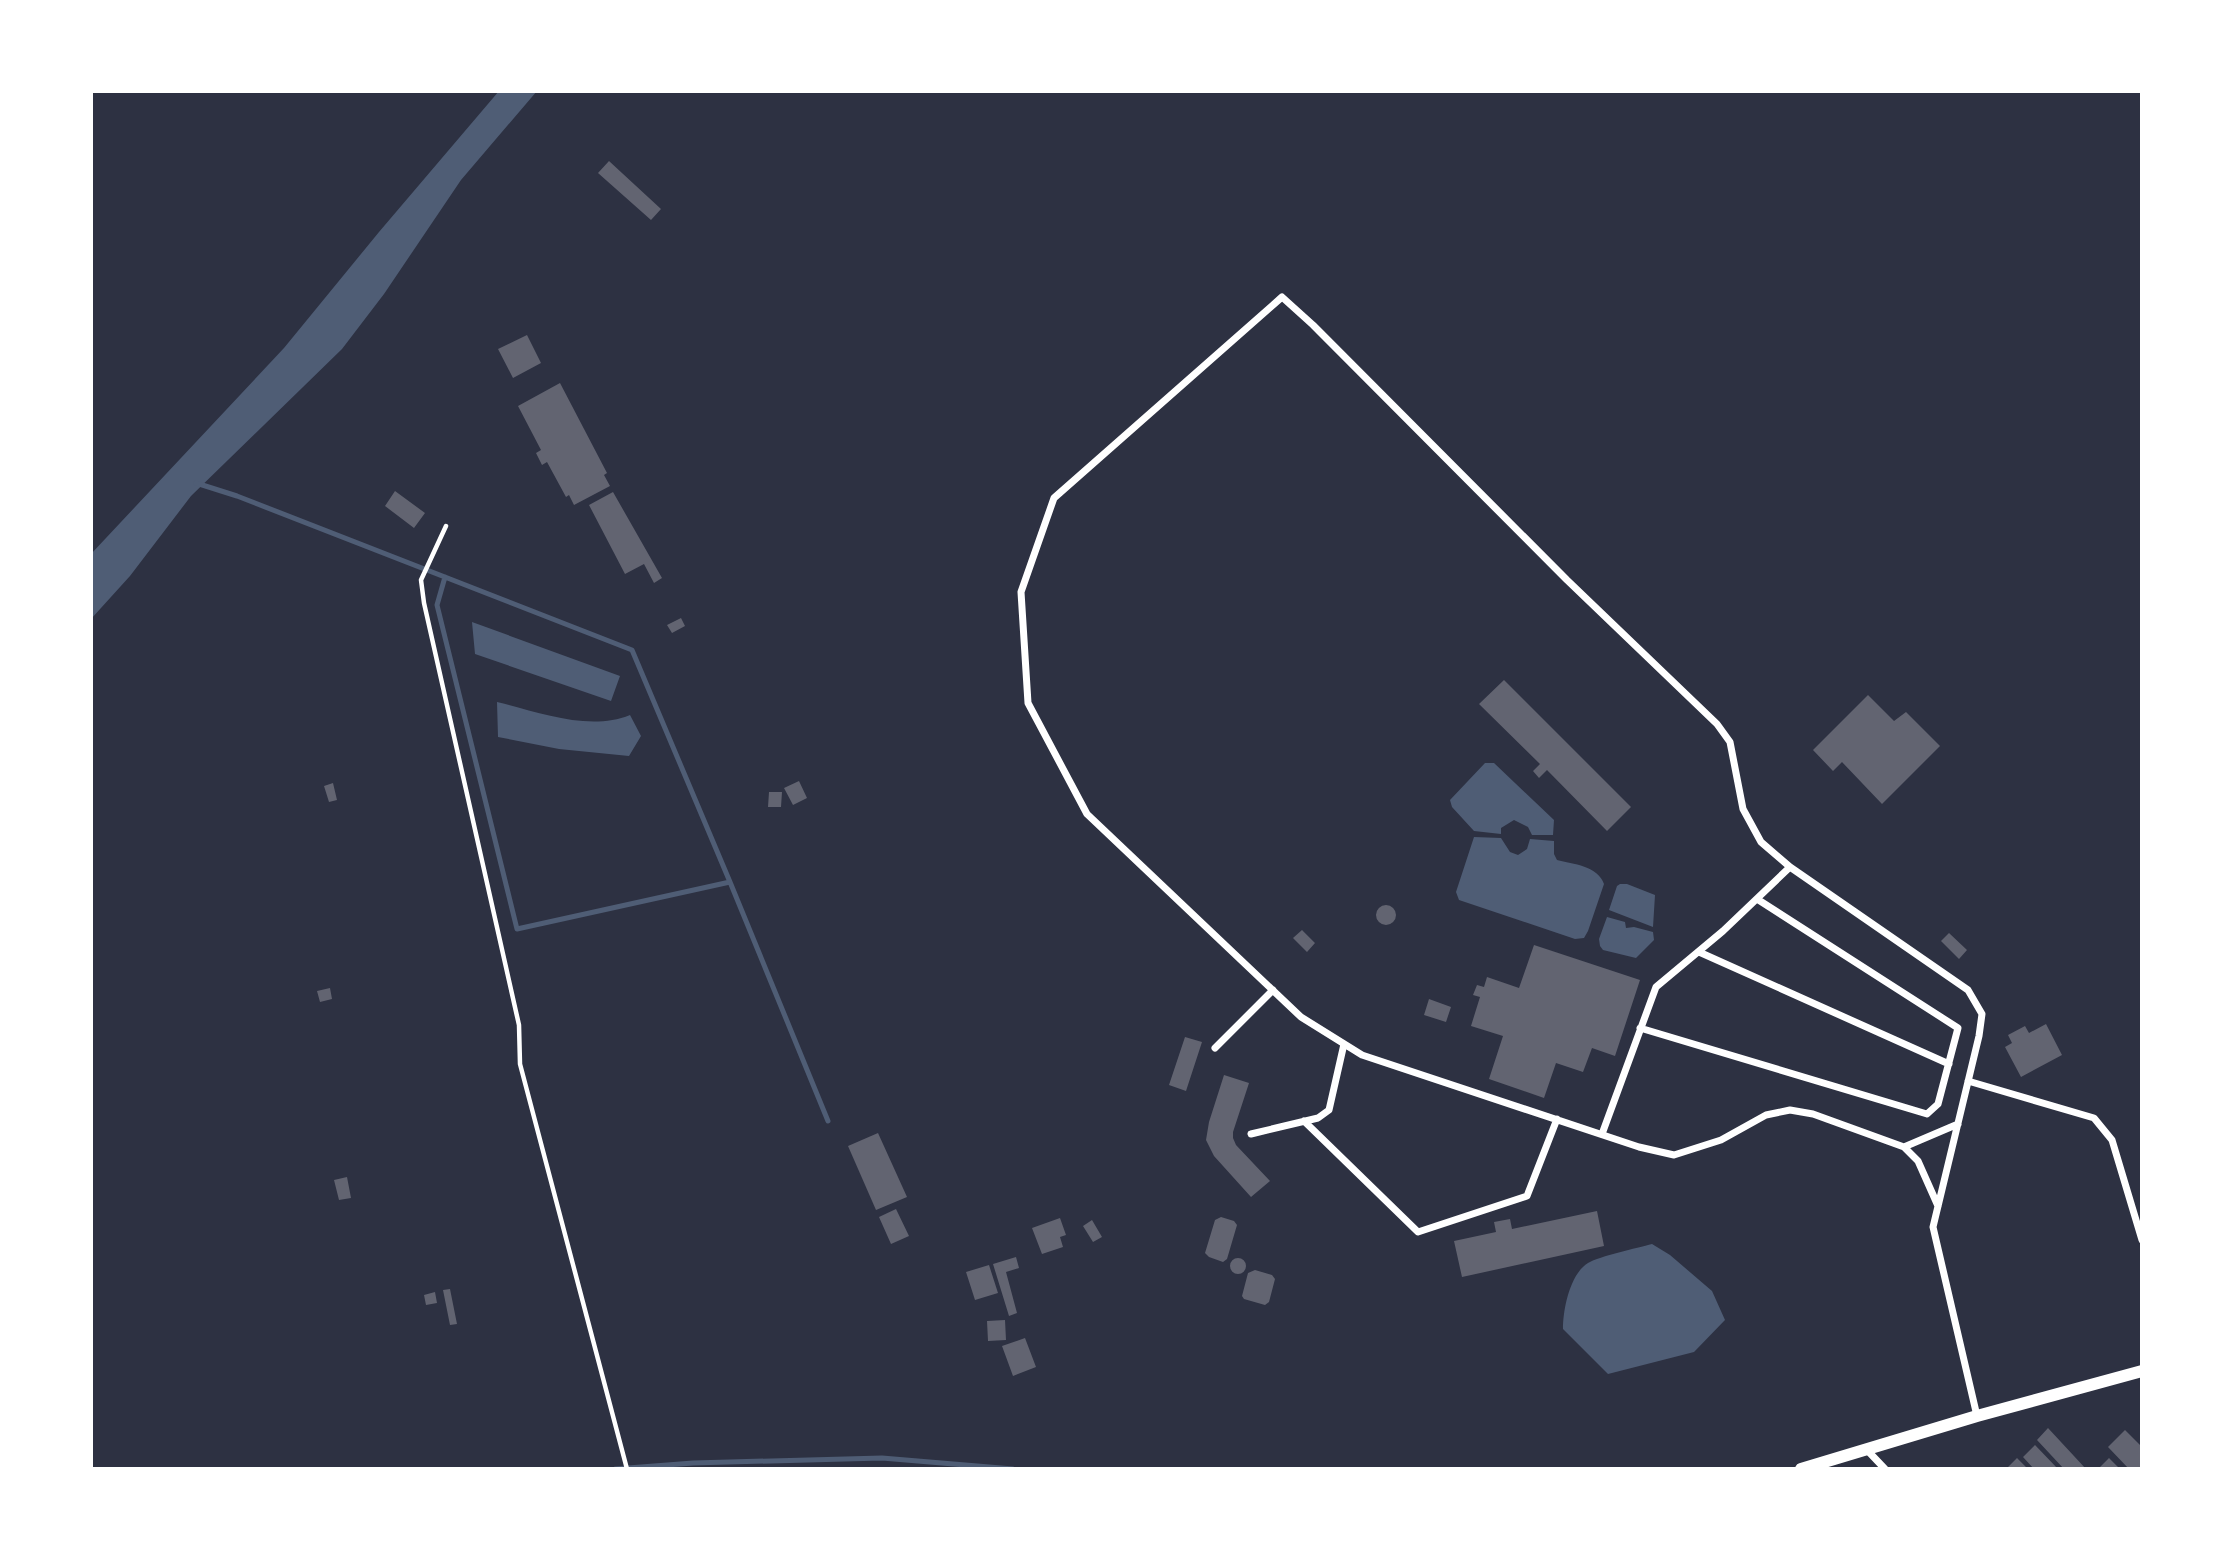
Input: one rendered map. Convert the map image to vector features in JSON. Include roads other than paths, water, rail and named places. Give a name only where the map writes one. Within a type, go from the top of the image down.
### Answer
[{"type":"main road","points":[[1801,1469],[1977,1416],[2142,1371]]},
{"type":"street","points":[[1938,1206],[1918,1161],[1904,1147],[1813,1114],[1790,1110],[1766,1115],[1721,1140],[1674,1155],[1362,1055],[1301,1017],[1087,814],[1028,703],[1021,592],[1054,498],[1282,297],[1567,580],[1717,724],[1730,742],[1743,809],[1761,842],[1790,867],[1968,990],[1982,1014],[1968,1081],[1933,1227],[1977,1416]]},
{"type":"street","points":[[1602,1134],[1656,987],[1699,952],[1790,867]]},
{"type":"street","points":[[1640,1028],[1927,1114],[1938,1104],[1958,1028],[1757,899]]},
{"type":"street","points":[[1699,952],[1949,1063]]},
{"type":"street","points":[[1215,1048],[1273,990]]},
{"type":"street","points":[[1251,1134],[1318,1118],[1329,1110],[1344,1044]]},
{"type":"street","points":[[1968,1081],[2094,1118],[2112,1139],[2142,1240]]},
{"type":"street","points":[[1304,1121],[1418,1232],[1527,1196],[1556,1119]]},
{"type":"street","points":[[1904,1147],[1958,1124]]},
{"type":"street","points":[[1866,1449],[1885,1469]]},
{"type":"lane","points":[[446,526],[421,580],[424,603],[519,1025],[520,1063],[627,1469]]},
{"type":"water","points":[[499,91],[537,91],[461,180],[384,294],[342,349],[191,496],[130,576],[91,619],[91,554],[284,348]]},
{"type":"water","points":[[472,622],[620,676],[611,701],[475,654]]},
{"type":"water","points":[[497,702],[581,721],[598,722],[630,715],[641,736],[629,756],[559,749],[498,737]]},
{"type":"water","points":[[1485,763],[1494,763],[1554,820],[1553,835],[1532,835],[1528,827],[1514,820],[1501,828],[1501,834],[1474,831],[1452,807],[1450,800]]},
{"type":"water","points":[[1474,837],[1501,838],[1510,852],[1518,855],[1527,849],[1530,839],[1554,841],[1557,860],[1596,873],[1604,884],[1584,938],[1575,939],[1459,900],[1456,892]]},
{"type":"water","points":[[1620,884],[1655,895],[1653,927],[1609,910]]},
{"type":"water","points":[[1607,917],[1625,922],[1626,928],[1634,927],[1653,932],[1654,940],[1636,958],[1603,950],[1599,939]]},
{"type":"water","points":[[1652,1244],[1670,1255],[1712,1291],[1725,1320],[1694,1352],[1608,1374],[1563,1329],[1564,1312],[1572,1283],[1582,1268],[1594,1260]]},
{"type":"waterway","points":[[196,483],[237,496],[632,650],[828,1121]]},
{"type":"waterway","points":[[445,577],[437,605],[517,929],[730,882]]},
{"type":"waterway","points":[[615,1469],[693,1463],[882,1458],[1013,1469]]}]
